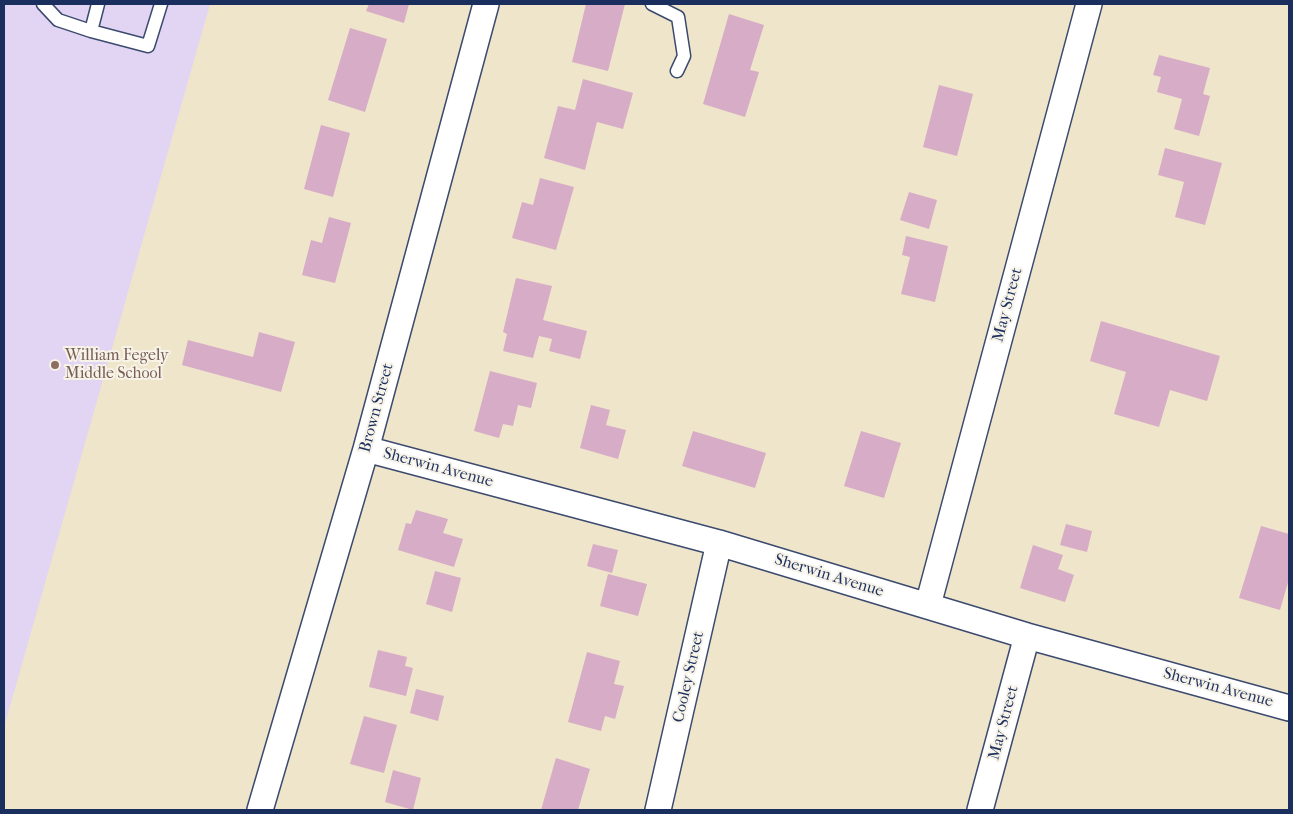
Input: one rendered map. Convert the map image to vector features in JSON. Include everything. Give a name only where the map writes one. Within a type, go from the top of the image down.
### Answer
[{"type":"street","name":"Brown Street","points":[[260,810],[366,449],[486,4]]},
{"type":"street","name":"May Street","points":[[928,605],[1089,4]]},
{"type":"street","name":"Sherwin Avenue","points":[[366,449],[719,543],[1027,636],[1289,708]]},
{"type":"street","name":"Cooley Street","points":[[658,810],[719,543]]},
{"type":"street","name":"May Street","points":[[980,810],[1027,636]]},
{"type":"lane","points":[[44,4],[58,20],[90,31],[148,46],[161,4]]},
{"type":"lane","points":[[90,31],[98,4]]},
{"type":"lane","points":[[652,4],[678,17],[684,56],[677,71]]},
{"type":"shaded area","name":"William Fegely Middle School","points":[[4,4],[210,4],[4,727]]},
{"type":"building","points":[[369,4],[409,4],[404,23],[366,11]]},
{"type":"building","points":[[586,4],[625,4],[608,71],[572,62]]},
{"type":"building","points":[[729,14],[764,25],[750,70],[759,72],[745,117],[703,104]]},
{"type":"building","points":[[350,28],[387,39],[365,112],[328,100]]},
{"type":"building","points":[[1159,55],[1210,68],[1203,94],[1210,96],[1199,136],[1174,129],[1182,99],[1157,92],[1161,77],[1153,75]]},
{"type":"building","points":[[583,79],[633,93],[623,129],[597,122],[585,170],[544,158],[558,106],[575,110]]},
{"type":"building","points":[[939,85],[973,94],[957,156],[923,147]]},
{"type":"building","points":[[321,125],[350,133],[333,197],[304,189]]},
{"type":"building","points":[[1165,148],[1222,163],[1205,225],[1175,217],[1184,182],[1158,175]]},
{"type":"building","points":[[540,178],[574,187],[556,250],[512,238],[522,202],[533,205]]},
{"type":"building","points":[[909,192],[937,200],[929,229],[900,220]]},
{"type":"building","points":[[329,217],[351,223],[335,283],[302,275],[311,240],[322,243]]},
{"type":"building","points":[[906,236],[948,246],[935,302],[901,294],[910,257],[902,255]]},
{"type":"building","points":[[516,278],[552,286],[543,320],[587,331],[580,359],[549,351],[552,339],[539,336],[533,358],[503,351],[507,334],[503,332]]},
{"type":"building","points":[[1101,321],[1220,356],[1207,401],[1170,390],[1159,427],[1114,414],[1126,372],[1090,361]]},
{"type":"building","points":[[259,332],[295,342],[281,392],[182,365],[188,340],[253,357]]},
{"type":"building","points":[[490,371],[537,383],[531,408],[518,405],[513,426],[503,424],[499,438],[474,431]]},
{"type":"building","points":[[591,405],[610,410],[606,425],[626,430],[618,459],[580,448]]},
{"type":"building","points":[[693,431],[766,453],[755,488],[682,466]]},
{"type":"building","points":[[861,431],[901,443],[884,498],[844,486]]},
{"type":"building","points":[[416,510],[448,519],[443,533],[463,539],[454,567],[398,550],[406,523],[411,524]]},
{"type":"building","points":[[1066,524],[1092,531],[1087,552],[1060,545]]},
{"type":"building","points":[[1261,526],[1289,534],[1289,579],[1280,610],[1239,598]]},
{"type":"building","points":[[593,544],[618,550],[612,573],[587,566]]},
{"type":"building","points":[[1033,545],[1063,555],[1058,569],[1074,575],[1065,602],[1020,588]]},
{"type":"building","points":[[435,571],[461,578],[452,612],[426,604]]},
{"type":"building","points":[[608,574],[647,584],[638,616],[600,606]]},
{"type":"building","points":[[378,650],[407,657],[405,666],[413,668],[406,696],[369,687]]},
{"type":"building","points":[[587,652],[620,661],[614,684],[624,686],[615,719],[605,716],[601,731],[568,722]]},
{"type":"building","points":[[416,689],[444,696],[438,721],[410,713]]},
{"type":"building","points":[[364,716],[397,725],[384,773],[350,764]]},
{"type":"building","points":[[556,758],[590,769],[578,810],[541,810]]},
{"type":"building","points":[[393,770],[421,778],[413,810],[385,802]]},
{"type":"place","name":"William Fegely Middle School","points":[[55,365]]}]
